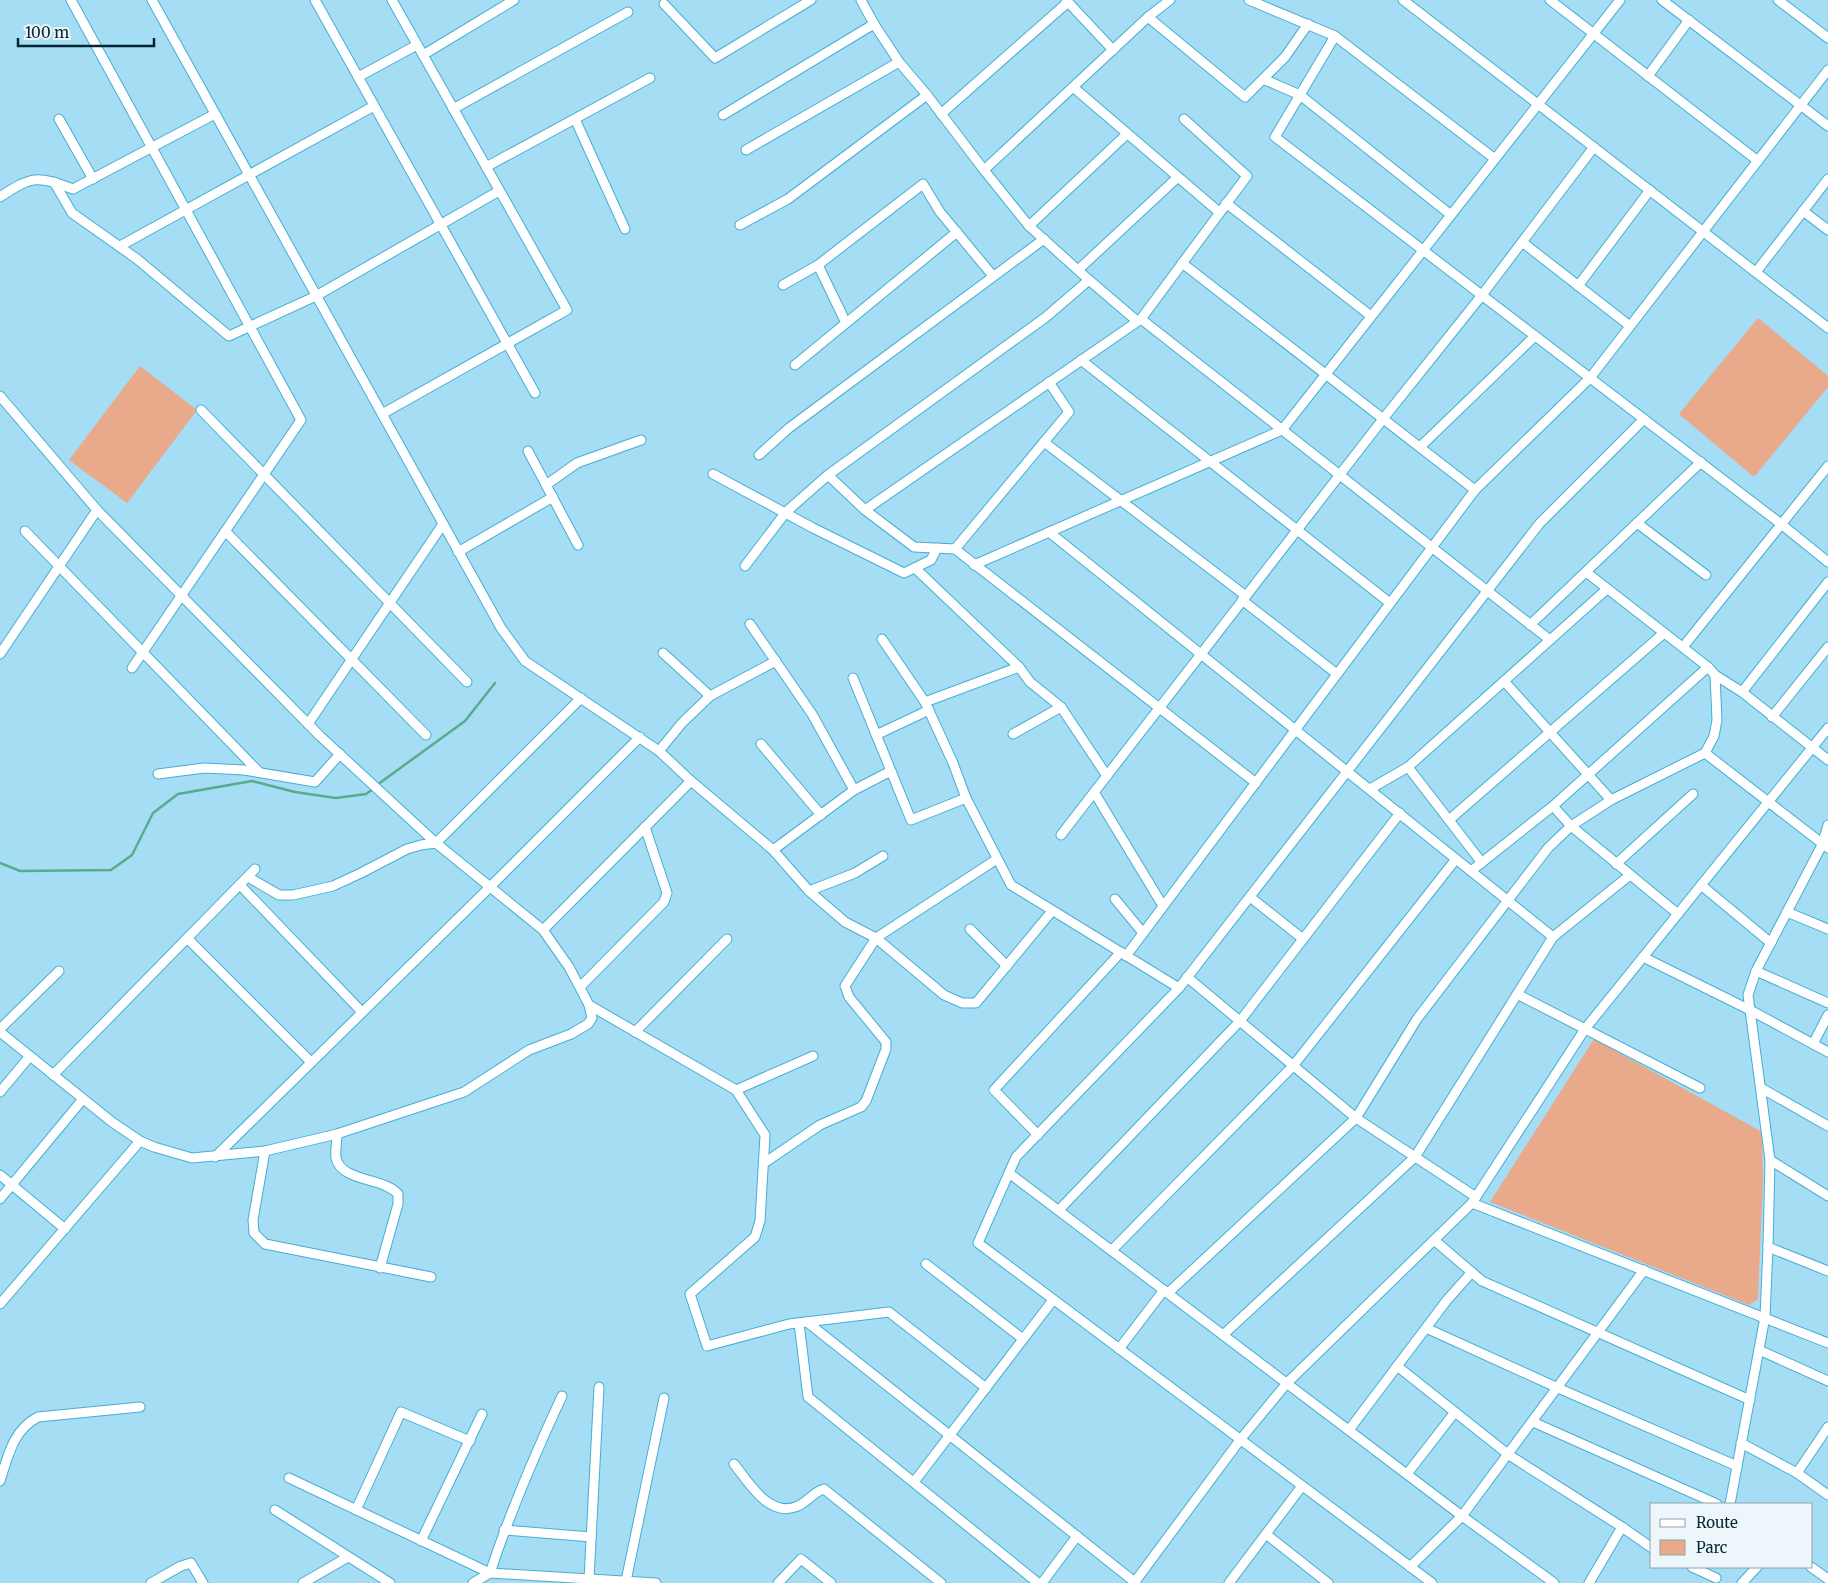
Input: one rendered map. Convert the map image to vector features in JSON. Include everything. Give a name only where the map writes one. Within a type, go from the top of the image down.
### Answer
[{"type":"street","points":[[71,0],[301,420],[132,668]]},
{"type":"street","points":[[152,0],[501,628],[526,661],[659,751],[691,781],[773,850],[809,891],[845,922],[876,938],[944,995],[962,1003],[976,1004],[1052,911]]},
{"type":"street","points":[[315,0],[535,393]]},
{"type":"street","points":[[382,414],[567,310],[392,0]]},
{"type":"street","points":[[423,55],[514,0]]},
{"type":"street","points":[[664,4],[715,58],[811,0]]},
{"type":"street","points":[[861,0],[874,24],[900,62],[1029,226],[1089,280],[1139,320],[1550,640]]},
{"type":"street","points":[[984,170],[1148,17],[1170,0]]},
{"type":"street","points":[[1249,0],[1335,36],[1495,159]]},
{"type":"street","points":[[1403,0],[1828,328]]},
{"type":"street","points":[[1550,0],[1758,161]]},
{"type":"street","points":[[974,564],[1282,430],[1620,0]]},
{"type":"street","points":[[1662,0],[1828,126]]},
{"type":"street","points":[[1778,0],[1828,38]]},
{"type":"street","points":[[941,114],[1067,1],[1113,50]]},
{"type":"street","points":[[453,109],[628,12]]},
{"type":"street","points":[[1148,17],[1245,97],[1285,57],[1308,24]]},
{"type":"street","points":[[1648,76],[1689,20]]},
{"type":"street","points":[[723,115],[874,24]]},
{"type":"street","points":[[1335,36],[1275,137],[1701,462],[1828,562]]},
{"type":"street","points":[[358,77],[417,44]]},
{"type":"street","points":[[746,150],[900,62]]},
{"type":"street","points":[[1038,1135],[994,1090],[1144,933],[1475,490],[1590,378],[1828,70]]},
{"type":"street","points":[[486,167],[650,78]]},
{"type":"street","points":[[1263,79],[1300,95],[1451,215]]},
{"type":"street","points":[[1073,87],[1219,212]]},
{"type":"street","points":[[740,225],[788,198],[927,95]]},
{"type":"street","points":[[120,246],[374,106]]},
{"type":"street","points":[[0,197],[20,184],[41,178],[73,189],[215,114]]},
{"type":"street","points":[[59,119],[93,179]]},
{"type":"street","points":[[574,119],[625,229]]},
{"type":"street","points":[[865,510],[1139,320],[1247,176],[1184,119]]},
{"type":"street","points":[[1029,226],[1127,134]]},
{"type":"street","points":[[1061,835],[1339,475],[1482,296],[1594,147]]},
{"type":"street","points":[[1078,270],[1178,177]]},
{"type":"street","points":[[1756,272],[1828,179]]},
{"type":"street","points":[[54,182],[72,213],[137,258],[229,336],[316,296],[500,191]]},
{"type":"street","points":[[783,285],[818,265],[923,184],[940,212],[993,276]]},
{"type":"street","points":[[1578,286],[1650,190]]},
{"type":"street","points":[[1226,203],[1372,316]]},
{"type":"street","points":[[1803,211],[1828,230]]},
{"type":"street","points":[[795,366],[957,232]]},
{"type":"street","points":[[759,455],[789,428],[1044,239]]},
{"type":"street","points":[[1522,242],[1630,326]]},
{"type":"street","points":[[1182,263],[1475,490]]},
{"type":"street","points":[[818,265],[846,324]]},
{"type":"street","points":[[745,566],[786,512],[828,476],[1046,317],[1089,280]]},
{"type":"street","points":[[1420,448],[1535,336]]},
{"type":"street","points":[[1081,360],[1390,603]]},
{"type":"street","points":[[955,549],[1070,412],[1049,382]]},
{"type":"street","points":[[0,396],[97,510],[308,724],[436,843],[542,930],[569,967],[589,1005],[592,1018],[588,1024],[571,1034],[529,1050],[464,1092],[337,1134],[266,1151],[192,1158],[140,1141],[112,1122],[0,1031],[60,971]]},
{"type":"street","points":[[201,410],[467,682]]},
{"type":"street","points":[[1432,1583],[978,1243],[1016,1157],[1179,988],[1540,523],[1644,420]]},
{"type":"street","points":[[546,485],[577,463],[641,440]]},
{"type":"street","points":[[1044,442],[1244,598],[1337,674]]},
{"type":"street","points":[[528,451],[578,545]]},
{"type":"street","points":[[1530,625],[1701,462]]},
{"type":"street","points":[[1683,647],[1781,524],[1826,472]]},
{"type":"street","points":[[713,474],[813,528],[904,573],[931,560],[937,548]]},
{"type":"street","points":[[828,476],[865,510],[914,547],[955,549],[1256,782]]},
{"type":"street","points":[[458,552],[552,497]]},
{"type":"street","points":[[0,654],[97,510]]},
{"type":"street","points":[[1637,523],[1706,575]]},
{"type":"street","points":[[308,724],[443,524]]},
{"type":"street","points":[[25,531],[259,772]]},
{"type":"street","points":[[225,531],[426,734]]},
{"type":"street","points":[[1049,532],[1553,937]]},
{"type":"street","points":[[914,568],[1019,667],[1030,682],[1061,707],[1106,776]]},
{"type":"street","points":[[1586,572],[1683,647],[1715,675],[1742,692],[1828,760]]},
{"type":"street","points":[[1742,692],[1828,582]]},
{"type":"street","points":[[1370,789],[1408,767],[1608,589]]},
{"type":"street","points":[[750,624],[812,714],[854,790]]},
{"type":"street","points":[[1449,820],[1664,633]]},
{"type":"street","points":[[882,639],[927,706],[953,763],[966,798],[1011,885],[1179,988]]},
{"type":"street","points":[[1772,717],[1828,647]]},
{"type":"street","points":[[663,654],[710,696]]},
{"type":"street","points":[[659,751],[682,723],[710,696],[776,661]]},
{"type":"street","points":[[876,735],[927,706],[1019,667]]},
{"type":"street","points":[[1471,871],[1553,806],[1708,667]]},
{"type":"street","points":[[1119,1349],[1166,1291],[1356,1118],[1417,1019],[1548,848],[1571,826],[1611,800],[1705,753],[1714,736],[1716,720],[1715,675]]},
{"type":"street","points":[[853,678],[911,820],[966,798]]},
{"type":"street","points":[[1504,681],[1611,800]]},
{"type":"street","points":[[248,877],[279,895],[293,895],[332,886],[407,849],[436,843],[581,698]]},
{"type":"street","points":[[1013,734],[1061,707]]},
{"type":"street","points":[[803,1322],[950,1435],[1135,1583],[1240,1440],[1287,1383],[1474,1200],[1585,1029],[1828,728]]},
{"type":"street","points":[[215,1157],[640,737]]},
{"type":"street","points":[[761,744],[821,814]]},
{"type":"street","points":[[1705,753],[1825,847]]},
{"type":"street","points":[[158,774],[204,768],[259,772],[315,782],[340,754]]},
{"type":"street","points":[[1408,767],[1482,863]]},
{"type":"street","points":[[773,850],[854,790],[891,771]]},
{"type":"street","points":[[542,930],[691,781]]},
{"type":"street","points":[[1094,792],[1163,906]]},
{"type":"street","points":[[1616,864],[1693,794]]},
{"type":"street","points":[[1553,806],[1571,826],[1678,914]]},
{"type":"street","points":[[1059,1210],[1240,1021],[1400,813]]},
{"type":"street","points":[[1730,1503],[1765,1317],[1768,1248],[1770,1160],[1748,994],[1756,971],[1787,912],[1825,847],[1828,825]]},
{"type":"street","points":[[580,987],[664,902],[667,893],[645,827]]},
{"type":"street","points":[[809,891],[855,873],[883,856]]},
{"type":"street","points":[[764,1163],[820,1125],[861,1107],[866,1101],[886,1048],[886,1042],[849,997],[845,986],[876,938],[997,859]]},
{"type":"street","points":[[1112,1250],[1293,1066],[1456,859]]},
{"type":"street","points":[[53,1075],[255,870]]},
{"type":"street","points":[[1223,1335],[1415,1157],[1553,937],[1630,875]]},
{"type":"street","points":[[240,885],[362,1012]]},
{"type":"street","points":[[1701,885],[1771,943]]},
{"type":"street","points":[[1250,897],[1303,939]]},
{"type":"street","points":[[1115,899],[1144,933]]},
{"type":"street","points":[[1787,912],[1828,929]]},
{"type":"street","points":[[970,929],[1007,966]]},
{"type":"street","points":[[187,938],[311,1062]]},
{"type":"street","points":[[635,1032],[726,939]]},
{"type":"street","points":[[1643,957],[1750,1010],[1828,1052]]},
{"type":"street","points":[[1756,971],[1828,1003]]},
{"type":"street","points":[[1187,977],[1356,1118],[1415,1157],[1474,1200],[1828,1343]]},
{"type":"street","points":[[1517,994],[1700,1088]]},
{"type":"street","points":[[589,1005],[736,1090],[765,1135],[760,1221],[755,1237],[690,1294],[707,1346],[789,1324],[889,1312],[986,1388]]},
{"type":"street","points":[[1813,1044],[1828,1015]]},
{"type":"street","points":[[0,1092],[30,1056]]},
{"type":"street","points":[[736,1090],[813,1056]]},
{"type":"street","points":[[1761,1088],[1828,1126]]},
{"type":"street","points":[[0,1199],[83,1099]]},
{"type":"street","points":[[337,1134],[336,1157],[338,1165],[349,1174],[393,1188],[398,1194],[398,1204],[380,1268]]},
{"type":"street","points":[[0,1304],[140,1141]]},
{"type":"street","points":[[266,1151],[253,1220],[254,1233],[265,1244],[380,1268],[432,1276]]},
{"type":"street","points":[[1770,1160],[1828,1196]]},
{"type":"street","points":[[1010,1172],[1462,1516],[1554,1583]]},
{"type":"street","points":[[0,1175],[65,1229]]},
{"type":"street","points":[[1434,1240],[1482,1281],[1750,1400]]},
{"type":"street","points":[[1768,1248],[1828,1271]]},
{"type":"street","points":[[926,1264],[1023,1339]]},
{"type":"street","points":[[1410,1567],[1462,1516],[1509,1455],[1644,1270]]},
{"type":"street","points":[[1349,1430],[1447,1300],[1472,1272]]},
{"type":"street","points":[[914,1482],[1053,1300]]},
{"type":"street","points":[[803,1322],[808,1397],[1040,1583],[1077,1536]]},
{"type":"street","points":[[1426,1328],[1737,1466]]},
{"type":"street","points":[[1759,1350],[1828,1382]]},
{"type":"street","points":[[1398,1366],[1509,1455],[1622,1526],[1650,1547]]},
{"type":"street","points":[[589,1579],[599,1387]]},
{"type":"street","points":[[473,1583],[490,1573],[504,1530],[525,1478],[562,1396]]},
{"type":"street","points":[[628,1582],[664,1398]]},
{"type":"street","points":[[0,1481],[10,1450],[19,1432],[29,1422],[38,1417],[140,1407]]},
{"type":"street","points":[[356,1510],[401,1412],[470,1441]]},
{"type":"street","points":[[1407,1474],[1455,1412]]},
{"type":"street","points":[[421,1541],[482,1414]]},
{"type":"street","points":[[1533,1422],[1715,1503]]},
{"type":"street","points":[[1797,1473],[1828,1427]]},
{"type":"street","points":[[1741,1443],[1797,1473],[1828,1495]]},
{"type":"street","points":[[734,1464],[759,1496],[768,1504],[777,1507],[790,1509],[798,1506],[818,1491],[824,1489],[941,1583]]},
{"type":"street","points":[[289,1478],[490,1573],[656,1583]]},
{"type":"street","points":[[1230,1582],[1302,1486]]},
{"type":"street","points":[[275,1510],[390,1583]]},
{"type":"street","points":[[1589,1583],[1622,1526]]},
{"type":"street","points":[[504,1530],[591,1537]]},
{"type":"street","points":[[1266,1534],[1328,1583]]},
{"type":"street","points":[[303,1583],[348,1557]]},
{"type":"street","points":[[778,1583],[800,1559],[830,1583]]},
{"type":"street","points":[[150,1583],[180,1566],[191,1563],[203,1583]]},
{"type":"street","points":[[1694,1568],[1716,1580]]},
{"type":"street","points":[[1742,1583],[1756,1568]]},
{"type":"street","points":[[1812,1568],[1828,1579]]},
{"type":"street","points":[[524,1575],[534,1583]]},
{"type":"green space","points":[[1758,318],[1828,376],[1828,387],[1754,477],[1679,414]]},
{"type":"green space","points":[[140,366],[197,410],[127,503],[69,460]]},
{"type":"green space","points":[[1594,1039],[1762,1132],[1763,1180],[1758,1299],[1749,1305],[1490,1202]]},
{"type":"waterway","points":[[377,785],[465,721],[495,683]]},
{"type":"waterway","points":[[0,863],[20,871],[111,870],[132,855],[153,813],[178,794],[252,781],[295,792],[336,798],[366,794],[373,789]]}]
